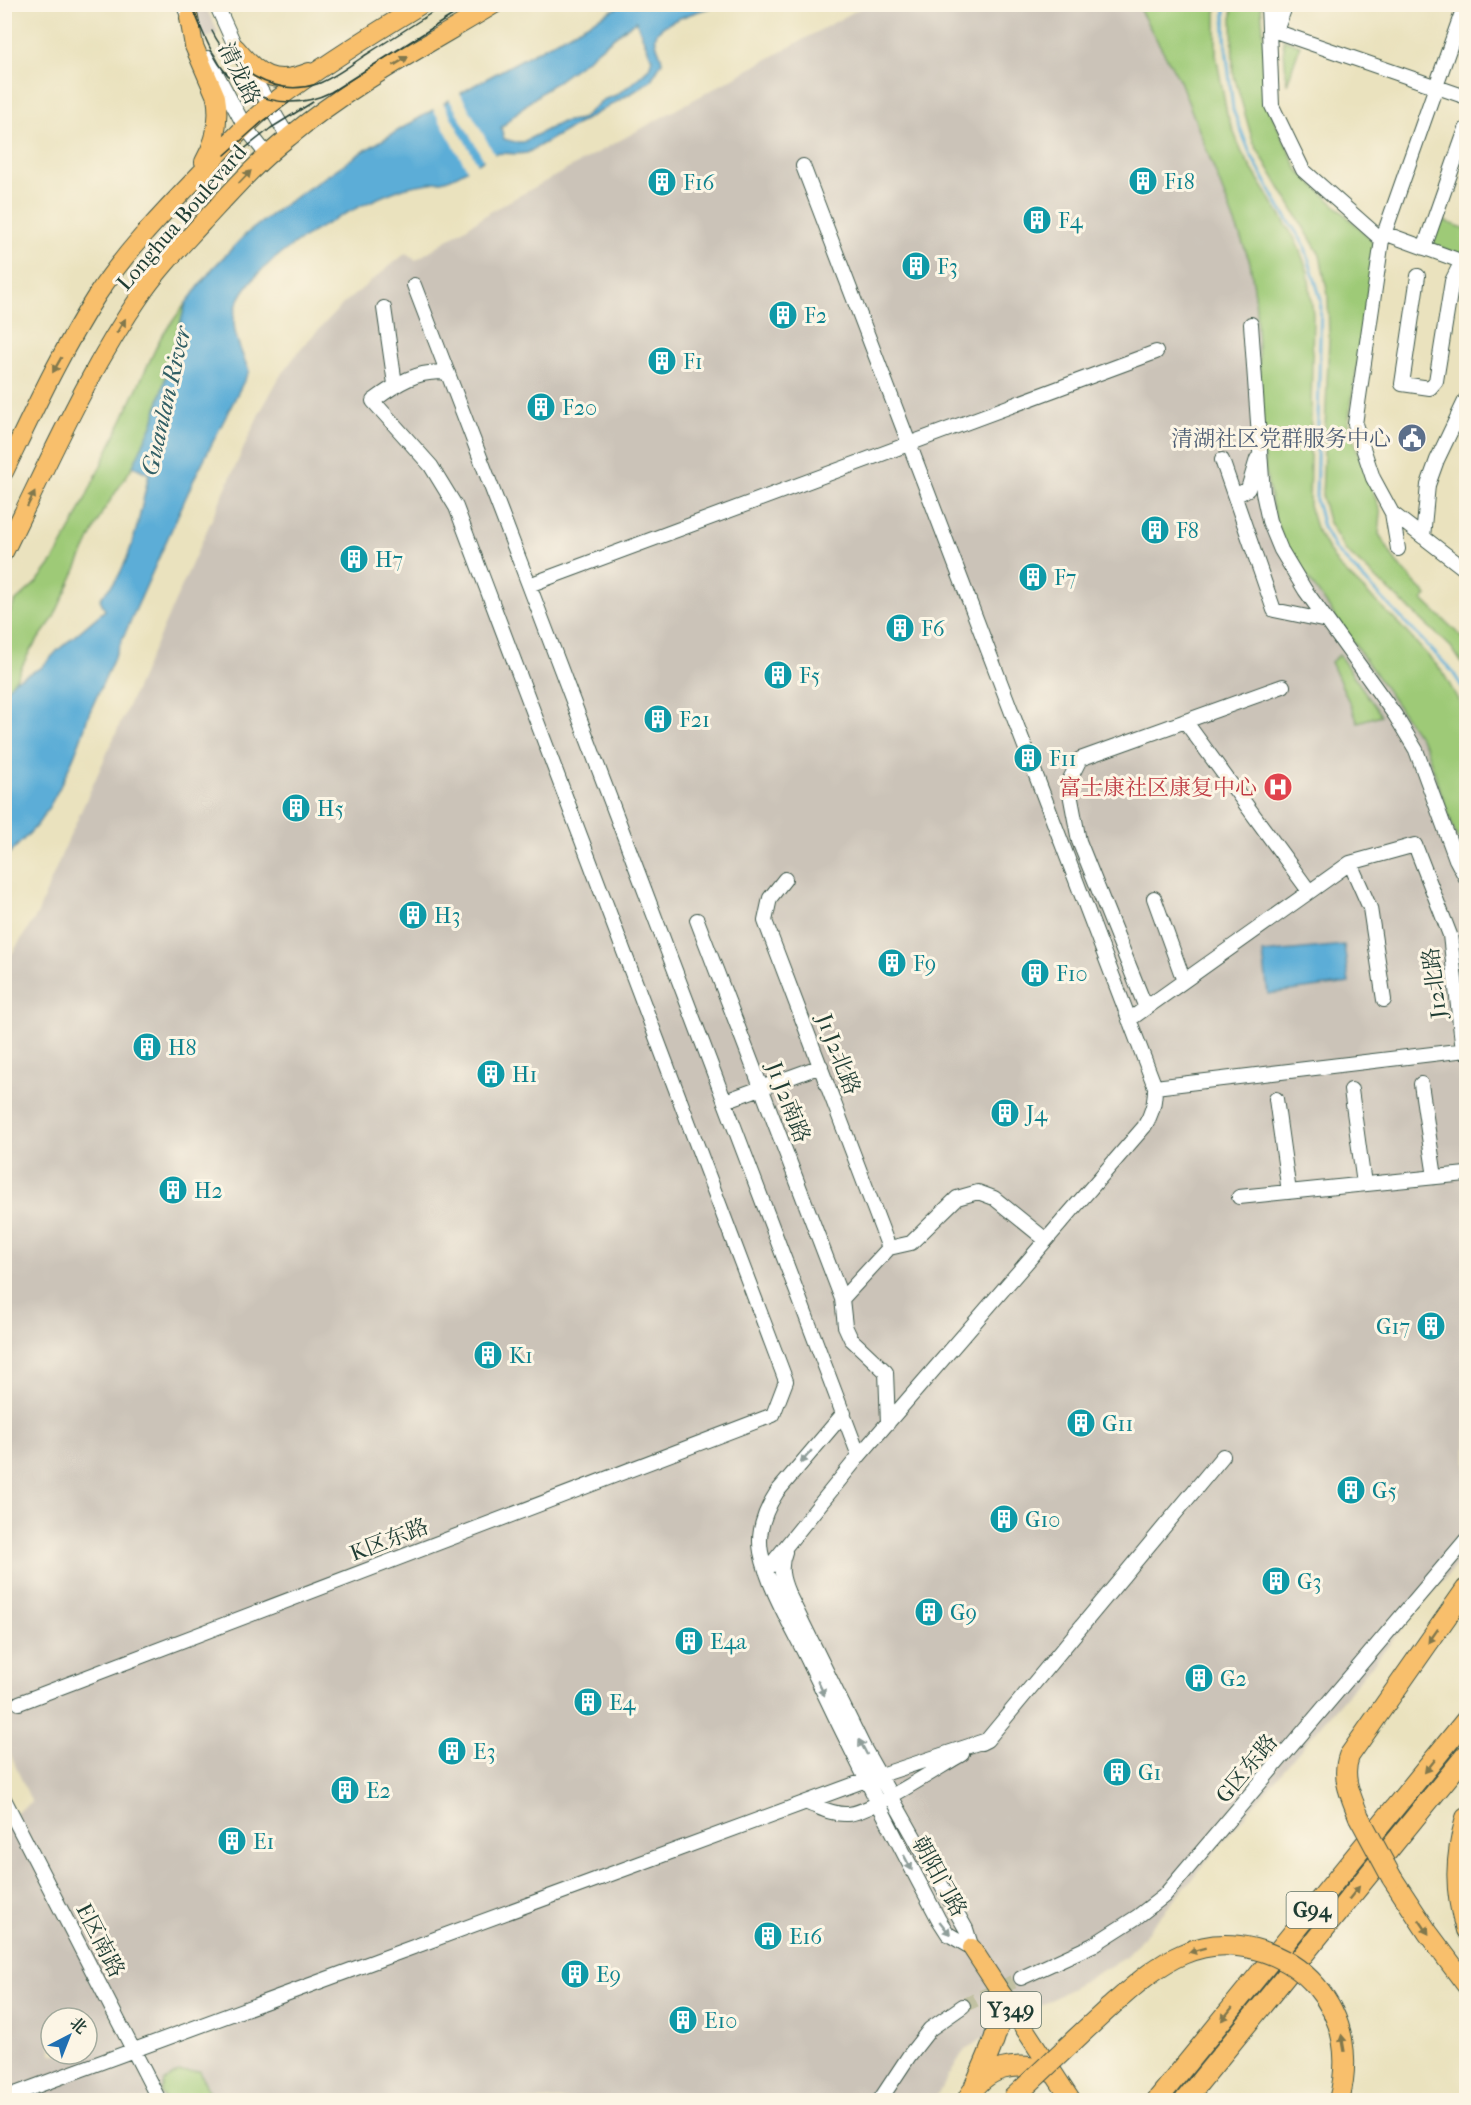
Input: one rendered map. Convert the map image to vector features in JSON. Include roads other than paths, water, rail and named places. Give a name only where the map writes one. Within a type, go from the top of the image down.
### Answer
[{"type":"highway","points":[[1467,1588],[1349,1756],[1345,1776],[1359,1817],[1392,1878],[1428,1933],[1467,1984]]},
{"type":"highway","name":"G94","points":[[1157,2100],[1467,1720]]},
{"type":"highway","name":"G94","points":[[1185,2100],[1467,1755]]},
{"type":"highway","points":[[1467,1818],[1459,1844],[1456,1871],[1460,1907],[1467,1930]]},
{"type":"highway","points":[[1011,2100],[1138,1982],[1161,1965],[1195,1950],[1233,1945],[1263,1951],[1285,1960],[1308,1978],[1325,1998],[1336,2018],[1343,2039],[1346,2061],[1344,2083],[1339,2100]]},
{"type":"highway","points":[[971,2093],[1002,2018],[1003,1997]]},
{"type":"highway","points":[[971,2093],[995,2072],[1015,2066],[1031,2066],[1051,2072]]},
{"type":"main road","name":"Longhua Boulevard","points":[[4,472],[44,388],[96,297],[159,217],[245,127],[269,106],[376,32],[422,4]]},
{"type":"main road","name":"Longhua Boulevard","points":[[4,552],[112,340],[142,292],[184,243],[267,155],[288,137],[357,88],[495,4]]},
{"type":"main road","points":[[186,11],[195,46],[216,97],[218,115],[213,144],[194,181]]},
{"type":"main road","points":[[236,48],[255,69],[274,78],[303,74],[330,64]]},
{"type":"main road","name":"Y349","points":[[972,1948],[1051,2072]]},
{"type":"main road","points":[[1051,2072],[1071,2100]]},
{"type":"street","name":"清龙路","points":[[216,4],[236,48],[288,137]]},
{"type":"street","points":[[1268,4],[1273,30],[1272,106],[1303,170],[1383,236],[1464,262],[1452,282],[1436,381],[1430,388],[1402,384],[1418,276]]},
{"type":"street","points":[[1273,30],[1286,4]]},
{"type":"street","points":[[1398,549],[1392,513],[1373,478],[1355,424],[1383,236],[1465,4]]},
{"type":"street","name":"清龙路","points":[[186,11],[229,100],[245,127],[267,155]]},
{"type":"street","points":[[1273,30],[1467,97]]},
{"type":"street","points":[[1424,248],[1467,129]]},
{"type":"street","points":[[766,1571],[859,1456],[1144,1127],[1153,1108],[1155,1087],[804,166]]},
{"type":"street","points":[[414,285],[859,1456]]},
{"type":"street","points":[[384,308],[395,384],[415,376],[436,372],[448,373]]},
{"type":"street","points":[[1251,324],[1263,493],[1269,521],[1281,550],[1327,621],[1395,715],[1416,750],[1456,859],[1467,878]]},
{"type":"street","points":[[529,585],[1155,352]]},
{"type":"street","name":"K区东路","points":[[19,1703],[773,1415],[786,1381],[456,507],[430,466],[374,401],[395,384]]},
{"type":"street","points":[[1423,537],[1428,485],[1437,460],[1467,399]]},
{"type":"street","points":[[1235,496],[1248,489],[1260,452]]},
{"type":"street","points":[[1222,460],[1274,610],[1327,621]]},
{"type":"street","points":[[1392,513],[1467,570]]},
{"type":"street","points":[[1146,1008],[1079,841],[1068,783],[1080,759],[1283,686]]},
{"type":"street","points":[[1185,721],[1309,891]]},
{"type":"street","name":"J12北路","points":[[1350,863],[1415,845],[1450,935],[1465,1051]]},
{"type":"street","points":[[1129,1020],[1350,863],[1370,908],[1384,1000]]},
{"type":"street","name":"J1 J2北路","points":[[785,879],[770,898],[765,921],[890,1248]]},
{"type":"street","points":[[1154,898],[1184,981]]},
{"type":"street","name":"J1 J2南路","points":[[697,920],[842,1299],[845,1326],[851,1339],[886,1372],[888,1423]]},
{"type":"street","points":[[1155,1087],[1465,1051]]},
{"type":"street","points":[[724,1101],[821,1066]]},
{"type":"street","points":[[1420,1084],[1435,1177]]},
{"type":"street","points":[[1351,1090],[1364,1184]]},
{"type":"street","points":[[1276,1099],[1289,1192]]},
{"type":"street","points":[[1239,1197],[1467,1174]]},
{"type":"street","points":[[842,1299],[890,1248],[911,1243],[957,1198],[978,1192],[994,1198],[1046,1240]]},
{"type":"street","name":"朝阳门路","points":[[844,1413],[769,1504],[761,1527],[760,1539],[766,1571],[877,1804],[939,1920],[948,1934],[972,1948]]},
{"type":"street","points":[[807,1803],[846,1815],[862,1811],[987,1740],[1223,1456]]},
{"type":"street","name":"朝阳门路","points":[[791,1539],[781,1562],[781,1576],[784,1585],[865,1750],[966,1929],[972,1948]]},
{"type":"street","name":"G区东路","points":[[1020,1978],[1093,1945],[1137,1917],[1164,1896],[1467,1540]]},
{"type":"street","points":[[4,2098],[879,1775],[987,1740]]},
{"type":"street","name":"E区南路","points":[[4,1799],[129,2052],[159,2100]]},
{"type":"street","points":[[4,1819],[129,2052],[150,2100]]},
{"type":"street","points":[[880,2100],[930,2029],[963,2006]]},
{"type":"water","name":"Guanlan River","points":[[622,5],[719,5],[674,20],[659,30],[656,41],[662,62],[651,80],[635,91],[527,153],[493,154],[451,178],[401,189],[355,209],[299,241],[273,260],[252,281],[238,302],[234,323],[249,371],[195,477],[88,716],[67,773],[37,825],[5,858],[4,692],[15,680],[41,668],[58,650],[105,610],[100,599],[118,577],[137,527],[149,474],[133,466],[153,423],[186,303],[213,268],[246,234],[284,205],[359,154],[473,86]],"holes":[[[636,21],[652,59],[649,68],[633,83],[616,95],[603,100],[581,119],[562,122],[523,142],[504,139],[501,128],[520,110]]]},
{"type":"water","points":[[1344,945],[1349,983],[1268,994],[1263,953]]},
{"type":"waterway","points":[[1225,4],[1225,37],[1233,110],[1250,153],[1280,208],[1304,244],[1321,300],[1316,500],[1323,527],[1335,549],[1452,671],[1466,693]]},
{"type":"tunnel","points":[[963,2006],[1021,1978]]},
{"type":"tram line","points":[[191,4],[211,50],[230,77],[255,94],[285,102],[316,98],[331,92],[470,4]]},
{"type":"tram line","points":[[212,31],[230,57],[255,77],[285,87],[301,87],[317,84],[335,75],[445,4]]},
{"type":"tram line","points":[[225,155],[262,122],[290,102]]},
{"type":"tram line","points":[[234,157],[271,128],[313,102]]},
{"type":"place","name":"F18","points":[[1143,181]]},
{"type":"place","name":"F16","points":[[662,182]]},
{"type":"place","name":"F4","points":[[1037,220]]},
{"type":"place","name":"F3","points":[[916,266]]},
{"type":"place","name":"F2","points":[[783,315]]},
{"type":"place","name":"F1","points":[[662,361]]},
{"type":"place","name":"F20","points":[[541,407]]},
{"type":"place","name":"清湖社区党群服务中心","points":[[1412,438]]},
{"type":"place","name":"F8","points":[[1155,530]]},
{"type":"place","name":"H7","points":[[354,559]]},
{"type":"place","name":"F7","points":[[1033,577]]},
{"type":"place","name":"F6","points":[[900,628]]},
{"type":"place","name":"F5","points":[[778,675]]},
{"type":"place","name":"F21","points":[[658,719]]},
{"type":"place","name":"F11","points":[[1028,758]]},
{"type":"place","name":"富士康社区康复中心","points":[[1278,787]]},
{"type":"place","name":"H5","points":[[296,808]]},
{"type":"place","name":"H3","points":[[413,915]]},
{"type":"place","name":"F9","points":[[892,963]]},
{"type":"place","name":"F10","points":[[1035,973]]},
{"type":"place","name":"H8","points":[[147,1047]]},
{"type":"place","name":"H1","points":[[491,1074]]},
{"type":"place","name":"J4","points":[[1005,1113]]},
{"type":"place","name":"H2","points":[[173,1190]]},
{"type":"place","name":"G17","points":[[1431,1326]]},
{"type":"place","name":"K1","points":[[488,1355]]},
{"type":"place","name":"G11","points":[[1081,1423]]},
{"type":"place","name":"G5","points":[[1351,1490]]},
{"type":"place","name":"G10","points":[[1004,1519]]},
{"type":"place","name":"G3","points":[[1276,1581]]},
{"type":"place","name":"G9","points":[[929,1612]]},
{"type":"place","name":"E4a","points":[[689,1641]]},
{"type":"place","name":"G2","points":[[1199,1678]]},
{"type":"place","name":"E4","points":[[588,1702]]},
{"type":"place","name":"E3","points":[[452,1751]]},
{"type":"place","name":"G1","points":[[1117,1772]]},
{"type":"place","name":"E2","points":[[345,1790]]},
{"type":"place","name":"E1","points":[[232,1841]]},
{"type":"place","name":"E16","points":[[768,1936]]},
{"type":"place","name":"E9","points":[[575,1974]]},
{"type":"place","name":"E10","points":[[683,2020]]}]
